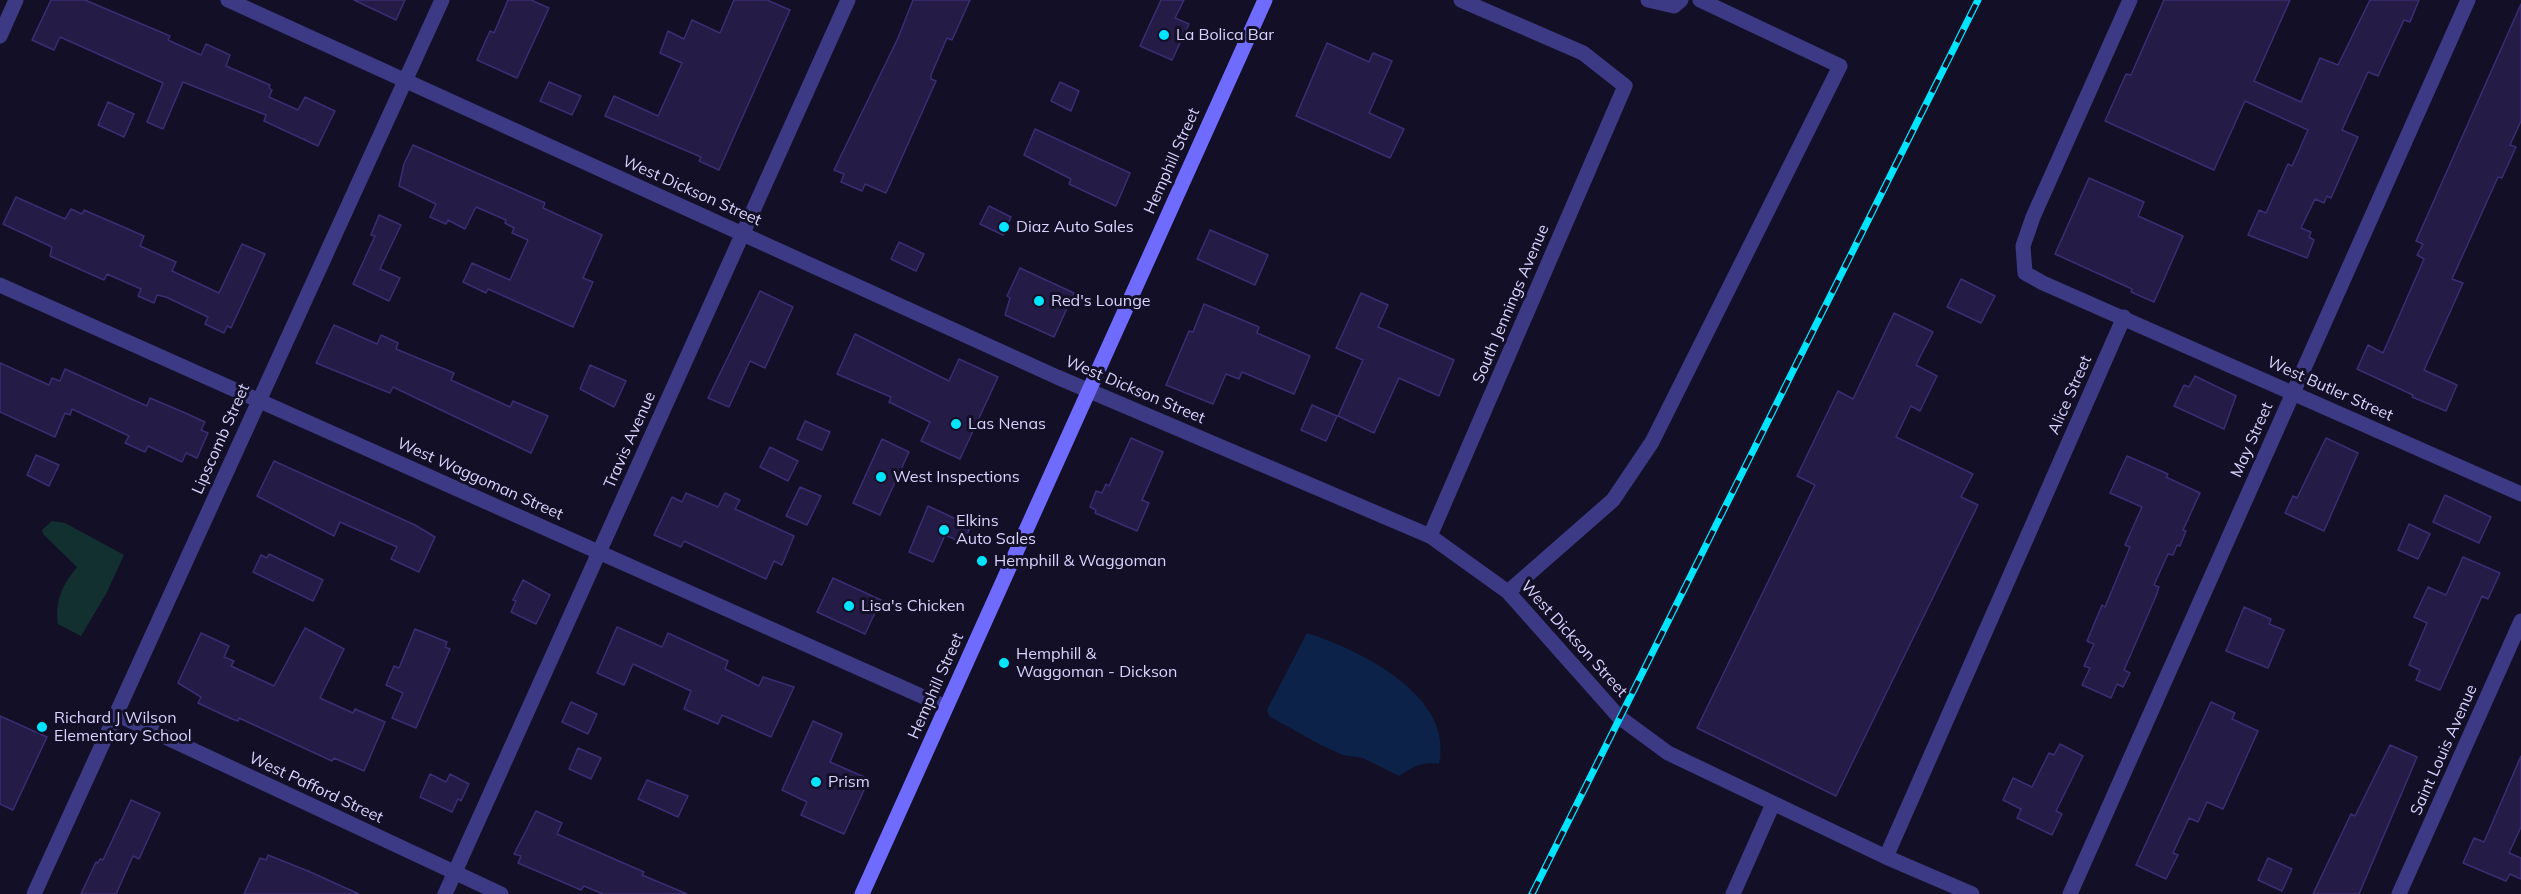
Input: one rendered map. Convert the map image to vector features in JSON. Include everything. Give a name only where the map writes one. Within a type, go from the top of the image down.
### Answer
[{"type":"main road","name":"Hemphill Street","points":[[862,894],[1264,0]]},
{"type":"street","points":[[0,36],[16,0]]},
{"type":"street","name":"West Dickson Street","points":[[228,0],[1089,390],[1430,536],[1508,592],[1619,717],[1668,753],[1886,857],[1972,894]]},
{"type":"street","name":"Lipscomb Street","points":[[34,894],[442,0]]},
{"type":"street","name":"Travis Avenue","points":[[445,894],[848,0]]},
{"type":"street","name":"South Jennings Avenue","points":[[1430,536],[1625,86],[1583,53],[1461,0]]},
{"type":"street","points":[[1648,0],[1674,6],[1681,0]]},
{"type":"street","points":[[1508,592],[1613,500],[1652,442],[1840,66],[1700,0]]},
{"type":"street","points":[[2124,317],[2025,273],[2023,246],[2130,0]]},
{"type":"street","name":"May Street","points":[[2070,894],[2468,0]]},
{"type":"street","name":"West Waggoman Street","points":[[0,285],[946,706]]},
{"type":"street","name":"West Butler Street","points":[[2124,317],[2521,494]]},
{"type":"street","name":"Alice Street","points":[[1886,857],[2124,317]]},
{"type":"street","name":"Saint Louis Avenue","points":[[2399,894],[2521,621]]},
{"type":"street","name":"West Pafford Street","points":[[116,714],[501,894]]},
{"type":"street","points":[[1733,894],[1773,804]]},
{"type":"green space","points":[[52,521],[65,523],[124,555],[107,592],[81,636],[58,624],[61,594],[77,567],[43,534],[42,530]]},
{"type":"water","points":[[1307,633],[1352,651],[1376,664],[1399,679],[1418,697],[1433,717],[1440,740],[1439,764],[1428,763],[1418,766],[1399,776],[1363,758],[1343,755],[1319,744],[1269,716],[1267,710]]},
{"type":"building","points":[[51,0],[85,0],[170,36],[168,40],[201,55],[206,44],[230,55],[226,66],[270,85],[269,88],[272,90],[269,97],[298,110],[305,97],[335,111],[318,146],[264,121],[266,115],[183,82],[163,129],[147,122],[163,83],[60,37],[54,50],[32,40]]},
{"type":"building","points":[[354,0],[405,0],[396,20]]},
{"type":"building","points":[[508,0],[531,0],[549,8],[517,78],[477,60],[490,31],[494,33]]},
{"type":"building","points":[[734,0],[767,0],[790,10],[719,170],[699,161],[701,157],[605,116],[614,96],[658,116],[682,63],[660,53],[668,31],[684,39],[692,20],[720,33]]},
{"type":"building","points":[[913,0],[970,0],[952,40],[947,38],[931,75],[931,79],[936,81],[886,193],[865,184],[862,191],[841,182],[844,174],[834,170],[898,38]]},
{"type":"building","name":"La Bolica Bar","points":[[1161,0],[1184,0],[1175,18],[1189,24],[1172,60],[1140,46]]},
{"type":"building","points":[[2164,0],[2290,0],[2254,81],[2301,102],[2320,58],[2338,65],[2370,0],[2419,0],[2410,22],[2404,20],[2378,76],[2368,72],[2342,130],[2358,137],[2331,198],[2327,196],[2324,203],[2315,199],[2301,228],[2311,232],[2309,237],[2314,240],[2307,258],[2248,235],[2259,210],[2266,213],[2288,164],[2292,166],[2308,130],[2245,101],[2214,170],[2105,121],[2126,74],[2131,75]]},
{"type":"building","points":[[2521,4],[2521,121],[2510,145],[2516,147],[2502,178],[2498,177],[2452,279],[2463,283],[2424,370],[2457,385],[2446,411],[2412,397],[2413,395],[2357,369],[2368,345],[2383,353],[2424,259],[2417,255],[2423,244],[2416,241]]},
{"type":"building","points":[[1327,43],[1369,62],[1373,53],[1392,61],[1369,113],[1404,129],[1390,158],[1296,116]]},
{"type":"building","points":[[549,82],[581,96],[572,115],[540,101]]},
{"type":"building","points":[[1060,82],[1079,91],[1071,111],[1051,101]]},
{"type":"building","points":[[108,102],[134,114],[124,137],[98,125]]},
{"type":"building","points":[[1035,129],[1130,173],[1116,206],[1069,184],[1071,179],[1024,155]]},
{"type":"building","points":[[413,145],[545,203],[543,208],[602,235],[583,278],[593,282],[573,327],[488,289],[486,293],[463,282],[472,263],[510,280],[528,240],[512,233],[514,228],[505,223],[506,220],[476,207],[465,229],[448,220],[446,224],[430,217],[436,204],[399,186],[404,164]]},
{"type":"building","points":[[2089,178],[2144,202],[2138,216],[2183,236],[2154,302],[2131,292],[2132,289],[2055,254]]},
{"type":"building","points":[[16,197],[65,219],[71,209],[82,214],[84,210],[144,236],[140,246],[176,262],[172,271],[219,293],[242,244],[265,254],[231,328],[227,326],[224,333],[205,324],[208,317],[166,297],[157,295],[154,303],[138,296],[141,289],[107,274],[104,280],[50,256],[52,247],[3,224]]},
{"type":"building","name":"Diaz Auto Sales","points":[[989,206],[1011,217],[1003,235],[980,224]]},
{"type":"building","points":[[379,215],[401,225],[380,269],[400,278],[389,301],[353,284],[375,236],[371,235]]},
{"type":"building","points":[[1210,230],[1268,255],[1255,285],[1197,259]]},
{"type":"building","points":[[899,242],[924,254],[916,271],[891,259]]},
{"type":"building","name":"Red's Lounge","points":[[1020,268],[1074,293],[1054,337],[1005,315],[1010,298],[1007,296]]},
{"type":"building","points":[[1961,279],[1995,296],[1981,323],[1947,307]]},
{"type":"building","points":[[760,291],[793,307],[765,368],[750,361],[729,407],[708,398]]},
{"type":"building","points":[[1361,293],[1388,305],[1378,327],[1454,360],[1439,396],[1399,378],[1374,433],[1338,416],[1363,360],[1336,348]]},
{"type":"building","points":[[1204,304],[1259,327],[1257,333],[1310,356],[1294,394],[1242,372],[1239,379],[1226,374],[1213,404],[1166,385],[1189,331],[1193,332]]},
{"type":"building","points":[[1894,313],[1933,332],[1916,365],[1937,376],[1920,411],[1911,406],[1896,437],[1973,474],[1961,497],[1978,505],[1836,796],[1697,728],[1815,485],[1797,476],[1838,391],[1853,399]]},
{"type":"building","points":[[334,325],[377,344],[381,335],[398,343],[396,349],[454,373],[451,380],[510,407],[513,401],[548,416],[531,453],[393,387],[390,393],[316,363]]},
{"type":"building","points":[[855,334],[949,381],[959,359],[998,377],[960,459],[921,441],[930,422],[889,402],[891,397],[837,374]]},
{"type":"building","points":[[0,363],[49,385],[52,378],[60,381],[65,369],[147,406],[150,398],[183,412],[205,422],[201,430],[208,433],[197,458],[186,453],[182,462],[148,446],[145,452],[125,443],[129,436],[72,409],[70,415],[65,413],[55,437],[0,412]]},
{"type":"building","points":[[590,365],[626,381],[614,407],[580,389]]},
{"type":"building","points":[[2195,376],[2236,396],[2224,429],[2174,406],[2184,385],[2189,387]]},
{"type":"building","points":[[1312,405],[1337,416],[1326,441],[1301,430]]},
{"type":"building","points":[[805,421],[830,432],[822,450],[797,439]]},
{"type":"building","points":[[1131,438],[1163,452],[1142,500],[1149,503],[1137,531],[1095,513],[1096,510],[1090,507],[1096,491],[1102,493],[1106,484],[1109,486]]},
{"type":"building","points":[[2326,438],[2358,453],[2324,531],[2285,513],[2293,496],[2297,498]]},
{"type":"building","name":"West Inspections","points":[[882,439],[909,452],[880,515],[853,503]]},
{"type":"building","points":[[770,447],[798,461],[788,481],[760,467]]},
{"type":"building","points":[[36,455],[59,465],[49,486],[27,475]]},
{"type":"building","points":[[2127,456],[2168,474],[2166,477],[2200,493],[2183,530],[2186,531],[2180,546],[2177,545],[2173,555],[2168,554],[2154,585],[2159,587],[2156,596],[2124,670],[2130,673],[2123,687],[2117,684],[2111,698],[2082,685],[2090,668],[2084,666],[2094,644],[2087,641],[2102,605],[2105,607],[2130,547],[2125,545],[2142,507],[2110,493]]},
{"type":"building","points":[[274,461],[415,525],[435,537],[419,572],[391,559],[397,547],[340,522],[334,536],[257,496]]},
{"type":"building","points":[[800,487],[821,496],[807,525],[786,516]]},
{"type":"building","points":[[686,493],[718,507],[725,493],[740,500],[735,509],[794,536],[782,565],[774,561],[766,579],[684,541],[681,547],[654,535],[672,497],[682,502]]},
{"type":"building","points":[[2445,495],[2491,517],[2479,543],[2433,522]]},
{"type":"building","name":"Elkins Auto Sales","points":[[928,506],[971,526],[963,543],[945,535],[933,562],[909,552]]},
{"type":"building","points":[[2409,524],[2430,534],[2418,559],[2398,550]]},
{"type":"building","points":[[269,554],[323,580],[313,601],[253,572],[261,555],[267,558]]},
{"type":"building","points":[[2463,557],[2500,573],[2488,599],[2482,596],[2440,690],[2416,680],[2420,670],[2409,665],[2427,623],[2414,617],[2428,587],[2446,595]]},
{"type":"building","name":"Lisa's Chicken","points":[[833,578],[881,600],[865,634],[817,612]]},
{"type":"building","points":[[523,580],[550,595],[536,624],[511,612],[516,601],[513,600]]},
{"type":"building","points":[[2244,607],[2271,619],[2269,624],[2284,630],[2268,668],[2226,651]]},
{"type":"building","points":[[617,627],[662,647],[668,633],[728,661],[725,669],[759,686],[763,677],[794,687],[771,737],[722,715],[718,724],[684,709],[691,691],[633,664],[624,685],[597,673]]},
{"type":"building","points":[[305,628],[344,649],[320,698],[353,713],[355,709],[385,722],[364,771],[334,758],[332,761],[239,718],[238,721],[232,719],[198,703],[201,697],[178,683],[201,633],[229,646],[224,657],[234,661],[231,666],[274,686]]},
{"type":"building","points":[[415,629],[447,642],[445,647],[450,649],[416,728],[392,718],[403,693],[386,685],[394,666],[399,668]]},
{"type":"building","points":[[571,702],[597,714],[588,734],[562,722]]},
{"type":"building","points":[[2211,702],[2235,713],[2232,719],[2258,731],[2223,809],[2207,802],[2198,822],[2189,818],[2173,853],[2178,855],[2166,879],[2136,865]]},
{"type":"building","points":[[0,716],[47,737],[13,810],[0,804]]},
{"type":"building","name":"Prism","points":[[813,721],[842,734],[830,762],[869,779],[844,834],[801,815],[807,802],[782,790]]},
{"type":"building","points":[[2060,744],[2083,756],[2056,811],[2062,814],[2052,835],[2017,818],[2021,809],[2003,800],[2013,778],[2032,787],[2049,753],[2054,755]]},
{"type":"building","points":[[2390,745],[2417,757],[2359,894],[2313,894],[2351,814],[2355,816]]},
{"type":"building","points":[[578,748],[601,758],[591,779],[569,769]]},
{"type":"building","points":[[2521,756],[2521,827],[2509,853],[2521,858],[2521,879],[2510,874],[2506,881],[2463,863],[2474,838],[2484,842]]},
{"type":"building","points":[[430,774],[446,782],[450,774],[469,784],[461,801],[458,799],[452,812],[420,797]]},
{"type":"building","points":[[647,780],[688,796],[678,817],[638,799]]},
{"type":"building","points":[[131,800],[160,813],[139,859],[133,856],[116,894],[81,894],[96,862],[103,860]]},
{"type":"building","points":[[536,811],[562,823],[557,834],[644,872],[642,875],[687,894],[603,894],[584,886],[581,890],[518,863],[521,856],[514,854]]},
{"type":"building","points":[[268,855],[359,894],[244,894],[260,858],[266,860]]},
{"type":"building","points":[[2268,858],[2292,869],[2282,891],[2258,880]]},
{"type":"railway","points":[[1532,894],[1978,0]]},
{"type":"place","name":"La Bolica Bar","points":[[1164,35]]},
{"type":"place","name":"Diaz Auto Sales","points":[[1004,227]]},
{"type":"place","name":"Red's Lounge","points":[[1039,301]]},
{"type":"place","name":"Las Nenas","points":[[956,424]]},
{"type":"place","name":"West Inspections","points":[[881,477]]},
{"type":"place","name":"Elkins Auto Sales","points":[[944,530]]},
{"type":"place","name":"Hemphill & Waggoman","points":[[982,561]]},
{"type":"place","name":"Lisa's Chicken","points":[[849,606]]},
{"type":"place","name":"Hemphill & Waggoman - Dickson","points":[[1004,663]]},
{"type":"place","name":"Richard J Wilson Elementary School","points":[[42,727]]},
{"type":"place","name":"Prism","points":[[816,782]]}]
